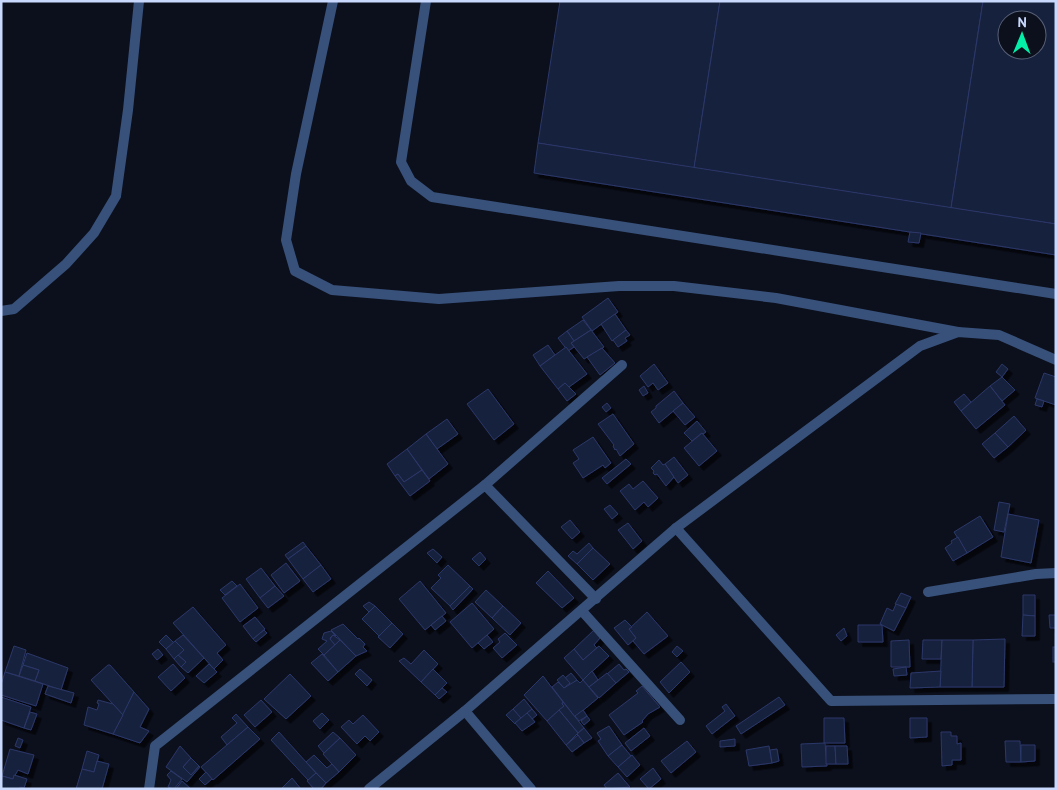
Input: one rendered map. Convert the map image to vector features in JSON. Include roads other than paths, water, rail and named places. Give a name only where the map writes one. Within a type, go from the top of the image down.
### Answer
[{"type":"street","points":[[1,311],[14,309],[66,264],[94,233],[116,196],[128,110],[139,1]]},
{"type":"street","points":[[333,1],[296,174],[286,240],[295,271],[332,290],[440,299],[619,286],[674,286],[776,298],[958,332],[999,334],[1056,360]]},
{"type":"street","points":[[426,1],[401,162],[411,181],[432,197],[1056,294]]},
{"type":"street","points":[[369,789],[582,611],[676,528],[920,346],[958,332]]},
{"type":"street","points":[[149,789],[155,746],[485,485],[622,365]]},
{"type":"street","points":[[485,485],[596,599]]},
{"type":"street","points":[[676,528],[831,701],[1056,699]]},
{"type":"street","points":[[928,592],[1036,574],[1056,573]]},
{"type":"street","points":[[582,611],[680,720]]},
{"type":"street","points":[[464,711],[531,789]]}]
